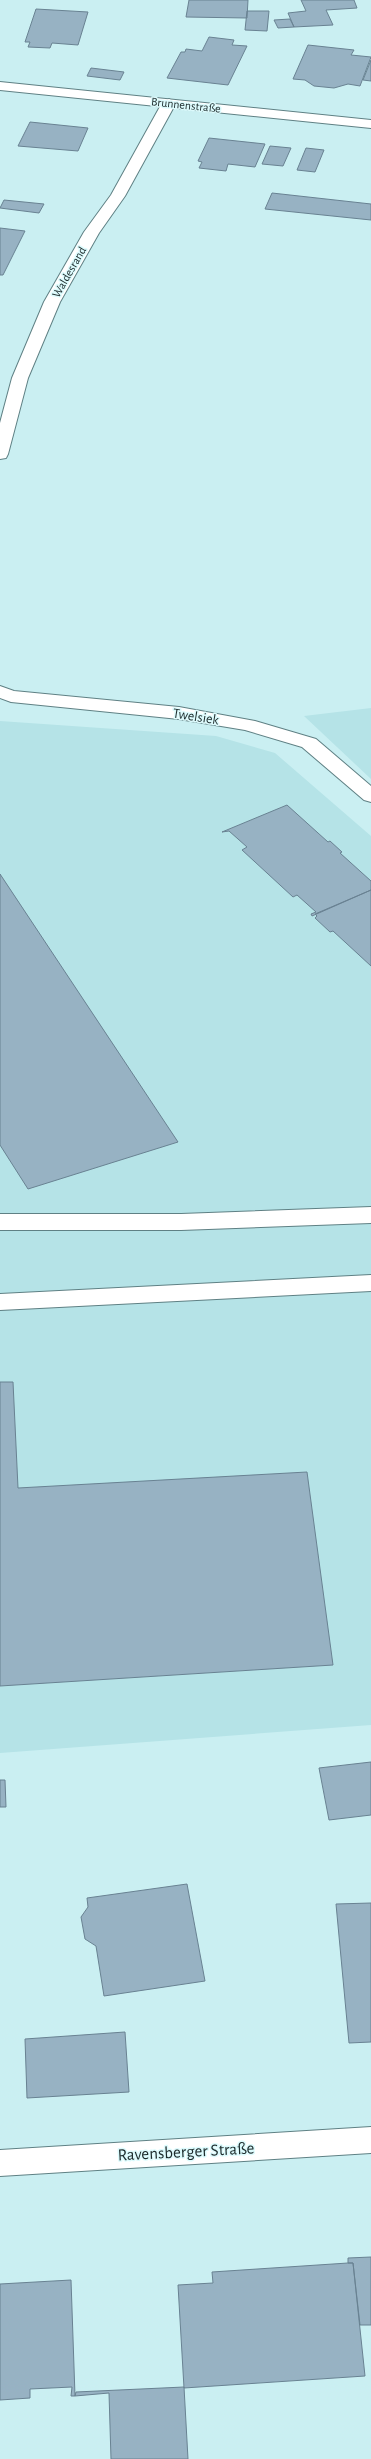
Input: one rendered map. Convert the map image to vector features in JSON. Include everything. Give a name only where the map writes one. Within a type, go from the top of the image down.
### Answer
[{"type":"street","name":"Brunnenstraße","points":[[0,86],[371,124]]},
{"type":"street","name":"Waldesrand","points":[[0,454],[20,378],[52,302],[92,232],[118,196],[169,103]]},
{"type":"street","name":"Twelsiek","points":[[0,692],[11,696],[178,713],[248,725],[309,743],[371,796]]},
{"type":"street","points":[[0,1222],[181,1222],[371,1215]]},
{"type":"street","points":[[0,1302],[371,1283]]},
{"type":"street","name":"Ravensberger Straße","points":[[0,2163],[371,2140]]},
{"type":"shaded area","points":[[371,708],[371,779],[304,716]]},
{"type":"shaded area","points":[[0,721],[216,736],[275,753],[371,836],[371,1725],[0,1753]]},
{"type":"building","points":[[189,0],[248,0],[247,18],[186,17]]},
{"type":"building","points":[[301,0],[354,0],[357,8],[326,10],[333,25],[294,27],[288,13],[306,11]]},
{"type":"building","points":[[36,9],[88,12],[78,45],[52,43],[50,48],[28,47],[30,42],[25,42]]},
{"type":"building","points":[[247,11],[269,11],[267,31],[245,30]]},
{"type":"building","points":[[290,19],[294,27],[278,28],[274,20]]},
{"type":"building","points":[[209,37],[234,40],[232,45],[247,46],[228,85],[167,78],[181,52],[185,52],[186,49],[202,51]]},
{"type":"building","points":[[308,45],[354,50],[351,55],[371,57],[360,86],[348,84],[334,88],[314,86],[305,80],[293,79]]},
{"type":"building","points":[[371,60],[371,81],[363,80]]},
{"type":"building","points":[[91,68],[124,72],[120,80],[87,76]]},
{"type":"building","points":[[30,122],[88,128],[78,151],[18,146]]},
{"type":"building","points":[[209,138],[265,144],[255,167],[228,164],[226,171],[199,168],[202,162],[198,161]]},
{"type":"building","points":[[270,146],[291,148],[283,166],[262,164]]},
{"type":"building","points":[[306,148],[324,150],[315,172],[297,170]]},
{"type":"building","points":[[272,193],[371,204],[371,220],[265,209]]},
{"type":"building","points":[[4,200],[44,204],[39,213],[0,208]]},
{"type":"building","points":[[0,228],[25,231],[3,275],[0,275]]},
{"type":"building","points":[[287,805],[328,842],[330,841],[342,852],[340,853],[371,881],[371,890],[312,916],[311,914],[316,912],[297,895],[293,897],[242,850],[247,847],[229,831],[222,832]]},
{"type":"building","points":[[0,874],[178,1142],[28,1189],[0,1145]]},
{"type":"building","points":[[371,890],[371,966],[333,931],[330,932],[315,918],[317,916],[315,914]]},
{"type":"building","points":[[0,1382],[13,1382],[18,1488],[307,1472],[333,1665],[0,1686]]},
{"type":"building","points":[[371,1762],[371,1815],[329,1820],[319,1768]]},
{"type":"building","points":[[0,1780],[5,1780],[6,1807],[0,1807]]},
{"type":"building","points":[[187,1884],[205,1981],[104,1996],[96,1946],[85,1939],[81,1917],[88,1907],[87,1898]]},
{"type":"building","points":[[371,1903],[371,2042],[349,2043],[336,1904]]},
{"type":"building","points":[[125,2032],[129,2092],[27,2098],[25,2039]]},
{"type":"building","points":[[371,2257],[371,2325],[360,2325],[353,2263],[348,2263],[348,2258]]},
{"type":"building","points":[[353,2263],[365,2376],[184,2388],[178,2285],[213,2283],[212,2272]]},
{"type":"building","points":[[71,2280],[75,2396],[71,2396],[72,2387],[30,2389],[30,2398],[0,2400],[0,2284]]},
{"type":"building","points":[[184,2387],[188,2459],[111,2459],[109,2393],[75,2396],[76,2392]]}]
